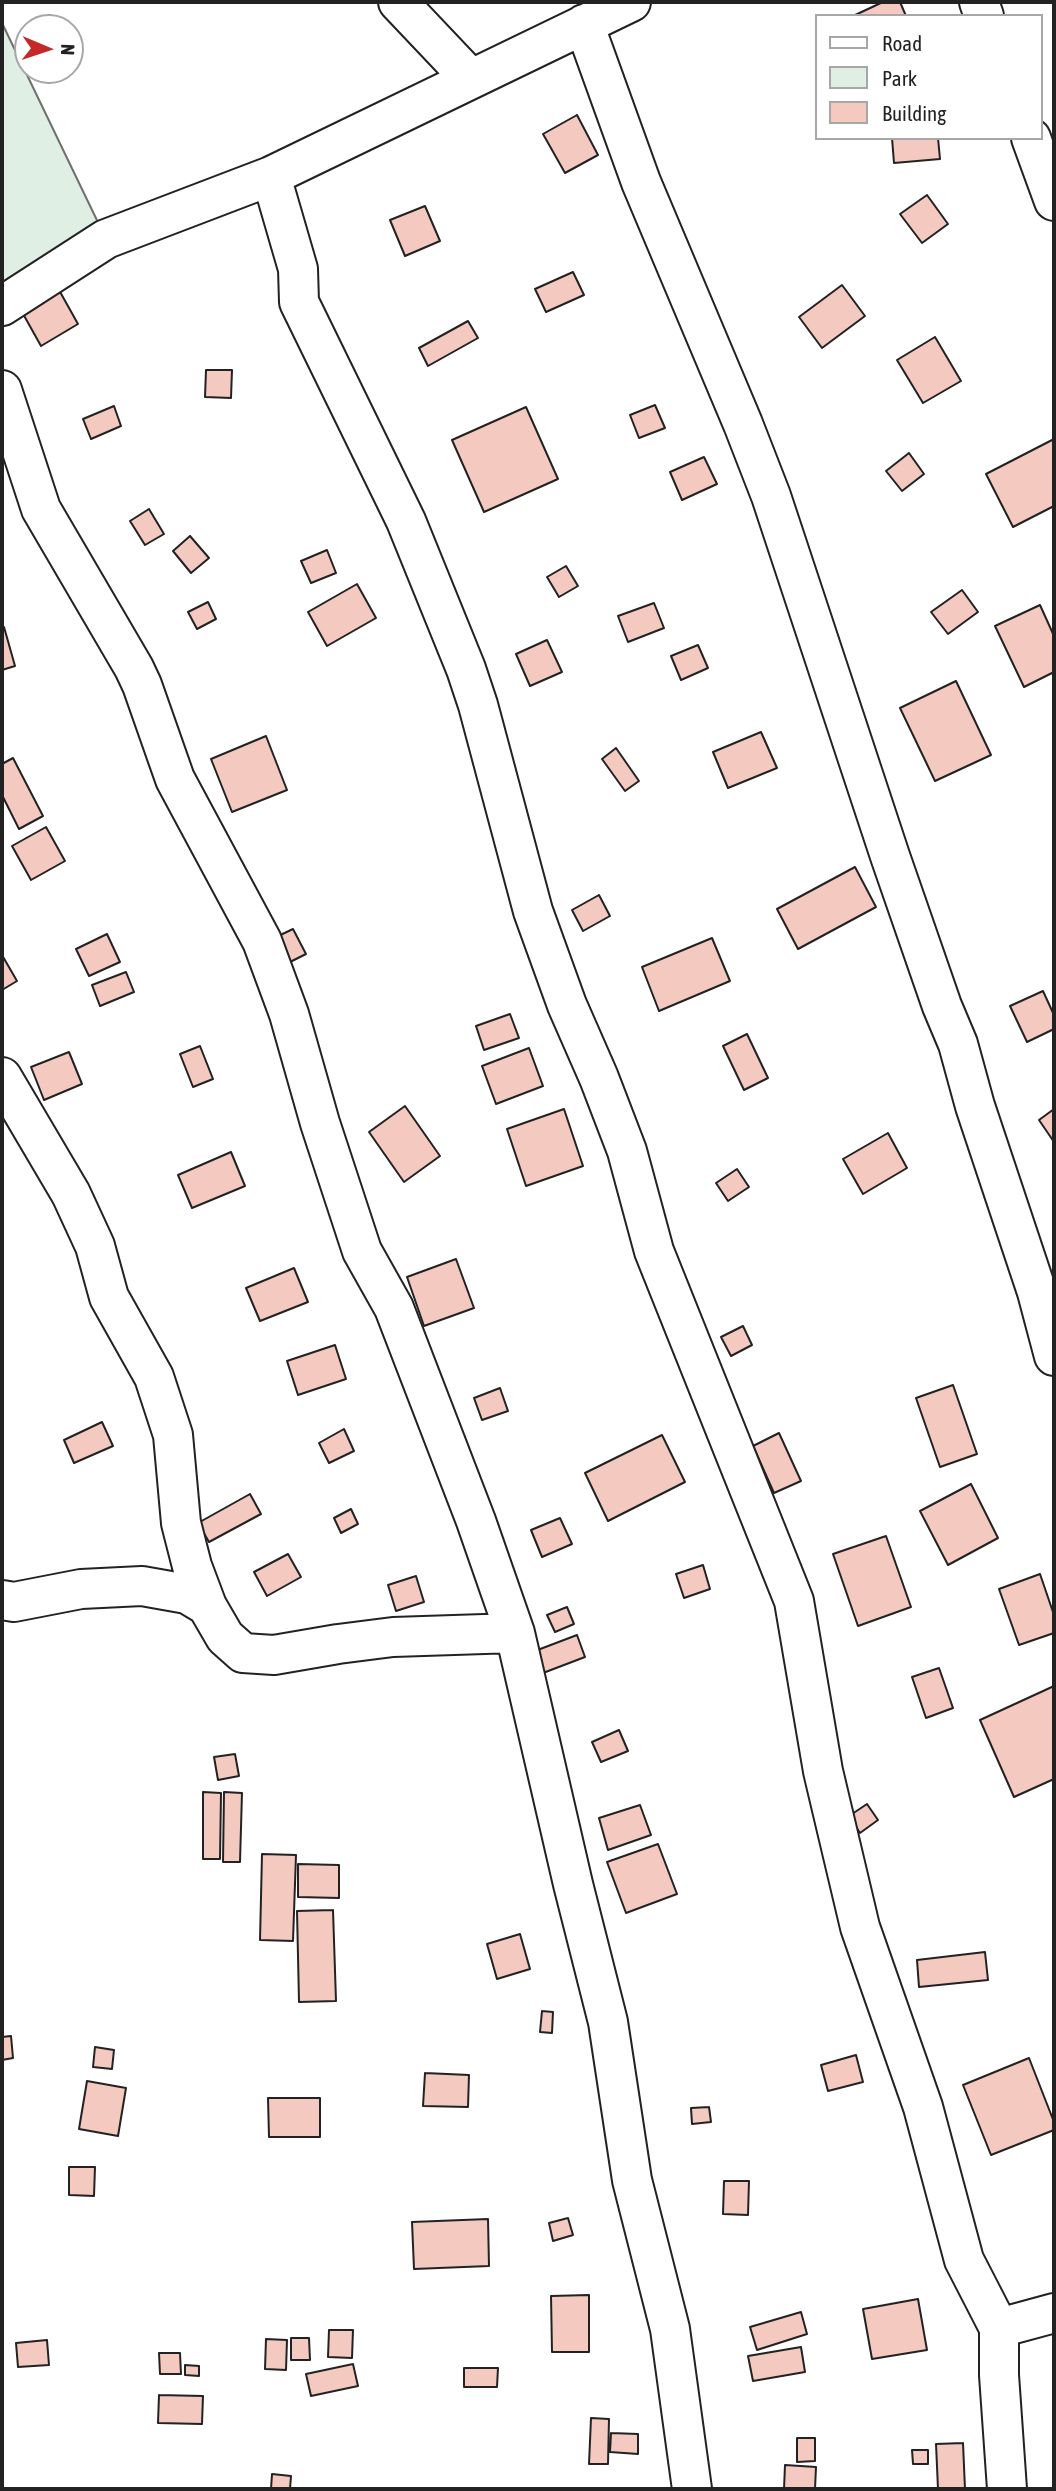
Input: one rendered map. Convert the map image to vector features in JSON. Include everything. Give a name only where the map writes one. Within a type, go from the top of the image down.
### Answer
[{"type":"street","points":[[398,2],[470,78]]},
{"type":"street","points":[[2,306],[106,239],[271,176],[631,2]]},
{"type":"street","points":[[584,24],[642,181],[771,496],[890,856],[942,1006],[958,1044],[975,1106],[1037,1292],[1054,1356]]},
{"type":"street","points":[[1032,140],[1054,201]]},
{"type":"street","points":[[271,176],[298,269],[299,302],[406,521],[466,669],[482,718],[533,911],[567,1005],[627,1151],[654,1251],[794,1601],[823,1771],[860,1927],[923,2107],[964,2260],[999,2328],[999,2375],[1007,2489]]},
{"type":"street","points":[[2,390],[41,509],[134,668],[175,779],[262,941],[289,1014],[320,1123],[362,1251],[394,1308],[476,1521],[515,1633],[608,2022],[632,2180],[670,2329],[692,2489]]},
{"type":"street","points":[[2,1077],[71,1194],[95,1246],[109,1297],[154,1377],[173,1435],[181,1523],[192,1566],[207,1606],[225,1637],[243,1653],[274,1655],[393,1637],[515,1633]]},
{"type":"street","points":[[2,1600],[14,1602],[81,1589],[142,1586],[187,1594],[207,1606]]},
{"type":"street","points":[[999,2328],[1054,2313]]},
{"type":"green space","points":[[2,23],[14,48],[14,84],[31,84],[106,239],[2,306]]},
{"type":"building","points":[[883,2],[900,2],[905,14],[857,14]]},
{"type":"building","points":[[577,115],[598,155],[565,173],[543,134]]},
{"type":"building","points":[[892,140],[938,140],[940,159],[894,163]]},
{"type":"building","points":[[927,195],[948,224],[922,243],[900,214]]},
{"type":"building","points":[[425,206],[440,241],[405,256],[390,220]]},
{"type":"building","points":[[573,272],[584,295],[546,312],[535,289]]},
{"type":"building","points":[[842,285],[865,316],[822,348],[799,317]]},
{"type":"building","points":[[59,290],[78,324],[41,346],[22,312]]},
{"type":"building","points":[[468,321],[478,338],[428,366],[419,348]]},
{"type":"building","points":[[935,337],[961,381],[923,403],[897,360]]},
{"type":"building","points":[[206,370],[232,370],[231,398],[205,397]]},
{"type":"building","points":[[655,405],[665,428],[639,438],[630,415]]},
{"type":"building","points":[[114,406],[121,426],[91,439],[83,419]]},
{"type":"building","points":[[526,407],[558,479],[484,512],[452,440]]},
{"type":"building","points":[[1054,439],[1054,506],[1013,527],[986,474]]},
{"type":"building","points":[[909,453],[924,474],[902,491],[886,471]]},
{"type":"building","points":[[704,457],[717,484],[682,500],[670,472]]},
{"type":"building","points":[[149,509],[164,534],[145,545],[130,521]]},
{"type":"building","points":[[190,536],[209,558],[191,573],[173,551]]},
{"type":"building","points":[[327,550],[336,573],[311,583],[301,561]]},
{"type":"building","points":[[566,566],[578,586],[559,597],[547,577]]},
{"type":"building","points":[[357,584],[376,618],[327,646],[308,612]]},
{"type":"building","points":[[962,590],[978,612],[948,634],[931,612]]},
{"type":"building","points":[[208,602],[216,619],[197,629],[188,612]]},
{"type":"building","points":[[654,603],[664,628],[628,642],[618,616]]},
{"type":"building","points":[[1040,605],[1054,636],[1054,672],[1024,687],[995,626]]},
{"type":"building","points":[[4,627],[15,666],[2,670],[2,628]]},
{"type":"building","points":[[547,640],[562,672],[530,686],[516,654]]},
{"type":"building","points":[[698,645],[708,668],[681,680],[671,656]]},
{"type":"building","points":[[956,681],[991,755],[935,781],[900,708]]},
{"type":"building","points":[[761,732],[777,768],[728,788],[713,752]]},
{"type":"building","points":[[266,736],[287,790],[232,812],[211,759]]},
{"type":"building","points":[[616,748],[639,781],[625,791],[602,759]]},
{"type":"building","points":[[13,758],[43,816],[19,829],[2,795],[2,764]]},
{"type":"building","points":[[46,827],[65,861],[31,880],[12,846]]},
{"type":"building","points":[[855,867],[876,907],[798,949],[777,909]]},
{"type":"building","points":[[599,895],[610,916],[583,931],[572,910]]},
{"type":"building","points":[[293,929],[306,954],[286,964],[274,938]]},
{"type":"building","points":[[107,934],[120,962],[89,976],[76,949]]},
{"type":"building","points":[[712,938],[730,981],[659,1011],[642,967]]},
{"type":"building","points":[[2,955],[17,981],[2,990]]},
{"type":"building","points":[[126,972],[134,992],[100,1006],[92,985]]},
{"type":"building","points":[[1043,991],[1054,1015],[1054,1029],[1027,1042],[1010,1006]]},
{"type":"building","points":[[510,1014],[519,1038],[484,1050],[476,1026]]},
{"type":"building","points":[[747,1034],[768,1078],[744,1090],[723,1046]]},
{"type":"building","points":[[200,1046],[213,1079],[193,1087],[180,1054]]},
{"type":"building","points":[[529,1048],[543,1086],[496,1104],[482,1066]]},
{"type":"building","points":[[69,1052],[82,1084],[44,1100],[31,1067]]},
{"type":"building","points":[[405,1106],[440,1156],[404,1182],[369,1132]]},
{"type":"building","points":[[564,1109],[583,1166],[526,1186],[507,1129]]},
{"type":"building","points":[[1054,1109],[1054,1142],[1039,1120]]},
{"type":"building","points":[[888,1133],[907,1168],[863,1194],[843,1159]]},
{"type":"building","points":[[231,1152],[245,1186],[192,1208],[178,1175]]},
{"type":"building","points":[[737,1169],[749,1187],[728,1201],[716,1183]]},
{"type":"building","points":[[456,1259],[474,1308],[424,1326],[407,1277]]},
{"type":"building","points":[[294,1268],[308,1302],[260,1321],[246,1288]]},
{"type":"building","points":[[743,1326],[752,1345],[731,1356],[721,1337]]},
{"type":"building","points":[[335,1345],[346,1379],[298,1395],[287,1361]]},
{"type":"building","points":[[953,1385],[977,1454],[940,1467],[916,1398]]},
{"type":"building","points":[[500,1388],[508,1411],[482,1420],[474,1398]]},
{"type":"building","points":[[102,1422],[113,1446],[74,1463],[64,1440]]},
{"type":"building","points":[[344,1429],[354,1451],[329,1463],[319,1443]]},
{"type":"building","points":[[779,1433],[801,1481],[774,1493],[753,1446]]},
{"type":"building","points":[[662,1435],[685,1482],[608,1521],[585,1473]]},
{"type":"building","points":[[971,1484],[998,1538],[948,1565],[920,1511]]},
{"type":"building","points":[[250,1494],[261,1514],[209,1542],[198,1523]]},
{"type":"building","points":[[351,1509],[358,1524],[341,1533],[334,1518]]},
{"type":"building","points":[[560,1518],[572,1544],[542,1557],[531,1530]]},
{"type":"building","points":[[886,1536],[911,1607],[858,1626],[833,1554]]},
{"type":"building","points":[[288,1554],[301,1577],[267,1596],[254,1572]]},
{"type":"building","points":[[703,1565],[710,1589],[684,1598],[676,1574]]},
{"type":"building","points":[[1040,1574],[1054,1615],[1054,1633],[1019,1645],[999,1589]]},
{"type":"building","points":[[416,1576],[424,1602],[396,1611],[388,1585]]},
{"type":"building","points":[[567,1607],[574,1624],[555,1632],[547,1615]]},
{"type":"building","points":[[577,1635],[585,1657],[543,1673],[535,1651]]},
{"type":"building","points":[[939,1668],[953,1708],[926,1718],[912,1677]]},
{"type":"building","points":[[1054,1686],[1054,1779],[1014,1797],[980,1720]]},
{"type":"building","points":[[619,1730],[628,1751],[601,1762],[592,1742]]},
{"type":"building","points":[[235,1754],[239,1776],[218,1780],[214,1757]]},
{"type":"building","points":[[203,1792],[221,1793],[220,1859],[203,1859]]},
{"type":"building","points":[[224,1792],[242,1793],[240,1862],[223,1862]]},
{"type":"building","points":[[867,1804],[878,1820],[860,1833],[849,1816]]},
{"type":"building","points":[[640,1805],[651,1835],[608,1850],[599,1818]]},
{"type":"building","points":[[658,1844],[677,1894],[626,1913],[607,1862]]},
{"type":"building","points":[[262,1854],[296,1855],[293,1941],[260,1940]]},
{"type":"building","points":[[298,1864],[339,1865],[339,1898],[298,1897]]},
{"type":"building","points":[[333,1910],[336,2001],[299,2002],[297,1911]]},
{"type":"building","points":[[520,1934],[530,1969],[497,1979],[487,1944]]},
{"type":"building","points":[[985,1952],[988,1980],[919,1987],[917,1960]]},
{"type":"building","points":[[542,2011],[553,2012],[552,2033],[540,2032]]},
{"type":"building","points":[[11,2036],[13,2058],[2,2060],[2,2037]]},
{"type":"building","points":[[95,2047],[114,2050],[112,2069],[93,2067]]},
{"type":"building","points":[[856,2055],[863,2082],[828,2091],[821,2065]]},
{"type":"building","points":[[1029,2058],[1054,2122],[1054,2130],[991,2155],[963,2085]]},
{"type":"building","points":[[425,2073],[469,2075],[468,2107],[423,2106]]},
{"type":"building","points":[[87,2081],[126,2088],[118,2136],[79,2129]]},
{"type":"building","points":[[268,2098],[320,2098],[320,2137],[269,2137]]},
{"type":"building","points":[[709,2107],[711,2122],[692,2124],[691,2108]]},
{"type":"building","points":[[69,2167],[95,2167],[94,2196],[69,2195]]},
{"type":"building","points":[[724,2181],[749,2181],[748,2215],[723,2214]]},
{"type":"building","points":[[568,2218],[573,2235],[553,2241],[549,2223]]},
{"type":"building","points":[[488,2219],[489,2266],[414,2269],[412,2222]]},
{"type":"building","points":[[589,2295],[589,2352],[552,2352],[551,2296]]},
{"type":"building","points":[[918,2299],[927,2350],[872,2359],[863,2309]]},
{"type":"building","points":[[801,2312],[807,2334],[757,2350],[750,2327]]},
{"type":"building","points":[[329,2330],[353,2330],[352,2358],[328,2357]]},
{"type":"building","points":[[291,2338],[309,2338],[310,2360],[291,2360]]},
{"type":"building","points":[[266,2339],[287,2340],[286,2370],[265,2369]]},
{"type":"building","points":[[47,2340],[49,2365],[18,2367],[16,2343]]},
{"type":"building","points":[[801,2347],[805,2372],[753,2381],[748,2356]]},
{"type":"building","points":[[159,2353],[180,2353],[181,2374],[160,2374]]},
{"type":"building","points":[[353,2364],[358,2386],[311,2396],[306,2374]]},
{"type":"building","points":[[185,2365],[199,2366],[199,2376],[185,2375]]},
{"type":"building","points":[[464,2368],[498,2368],[497,2387],[464,2387]]},
{"type":"building","points":[[159,2395],[203,2396],[202,2424],[158,2423]]},
{"type":"building","points":[[591,2418],[609,2419],[608,2464],[589,2464]]},
{"type":"building","points":[[611,2433],[638,2434],[638,2454],[610,2452]]},
{"type":"building","points":[[797,2438],[815,2438],[815,2461],[797,2462]]},
{"type":"building","points":[[963,2443],[965,2489],[938,2489],[936,2444]]},
{"type":"building","points":[[912,2450],[928,2450],[928,2464],[913,2464]]},
{"type":"building","points":[[785,2465],[816,2467],[815,2489],[784,2489]]},
{"type":"building","points":[[272,2474],[291,2476],[290,2489],[271,2489]]}]
